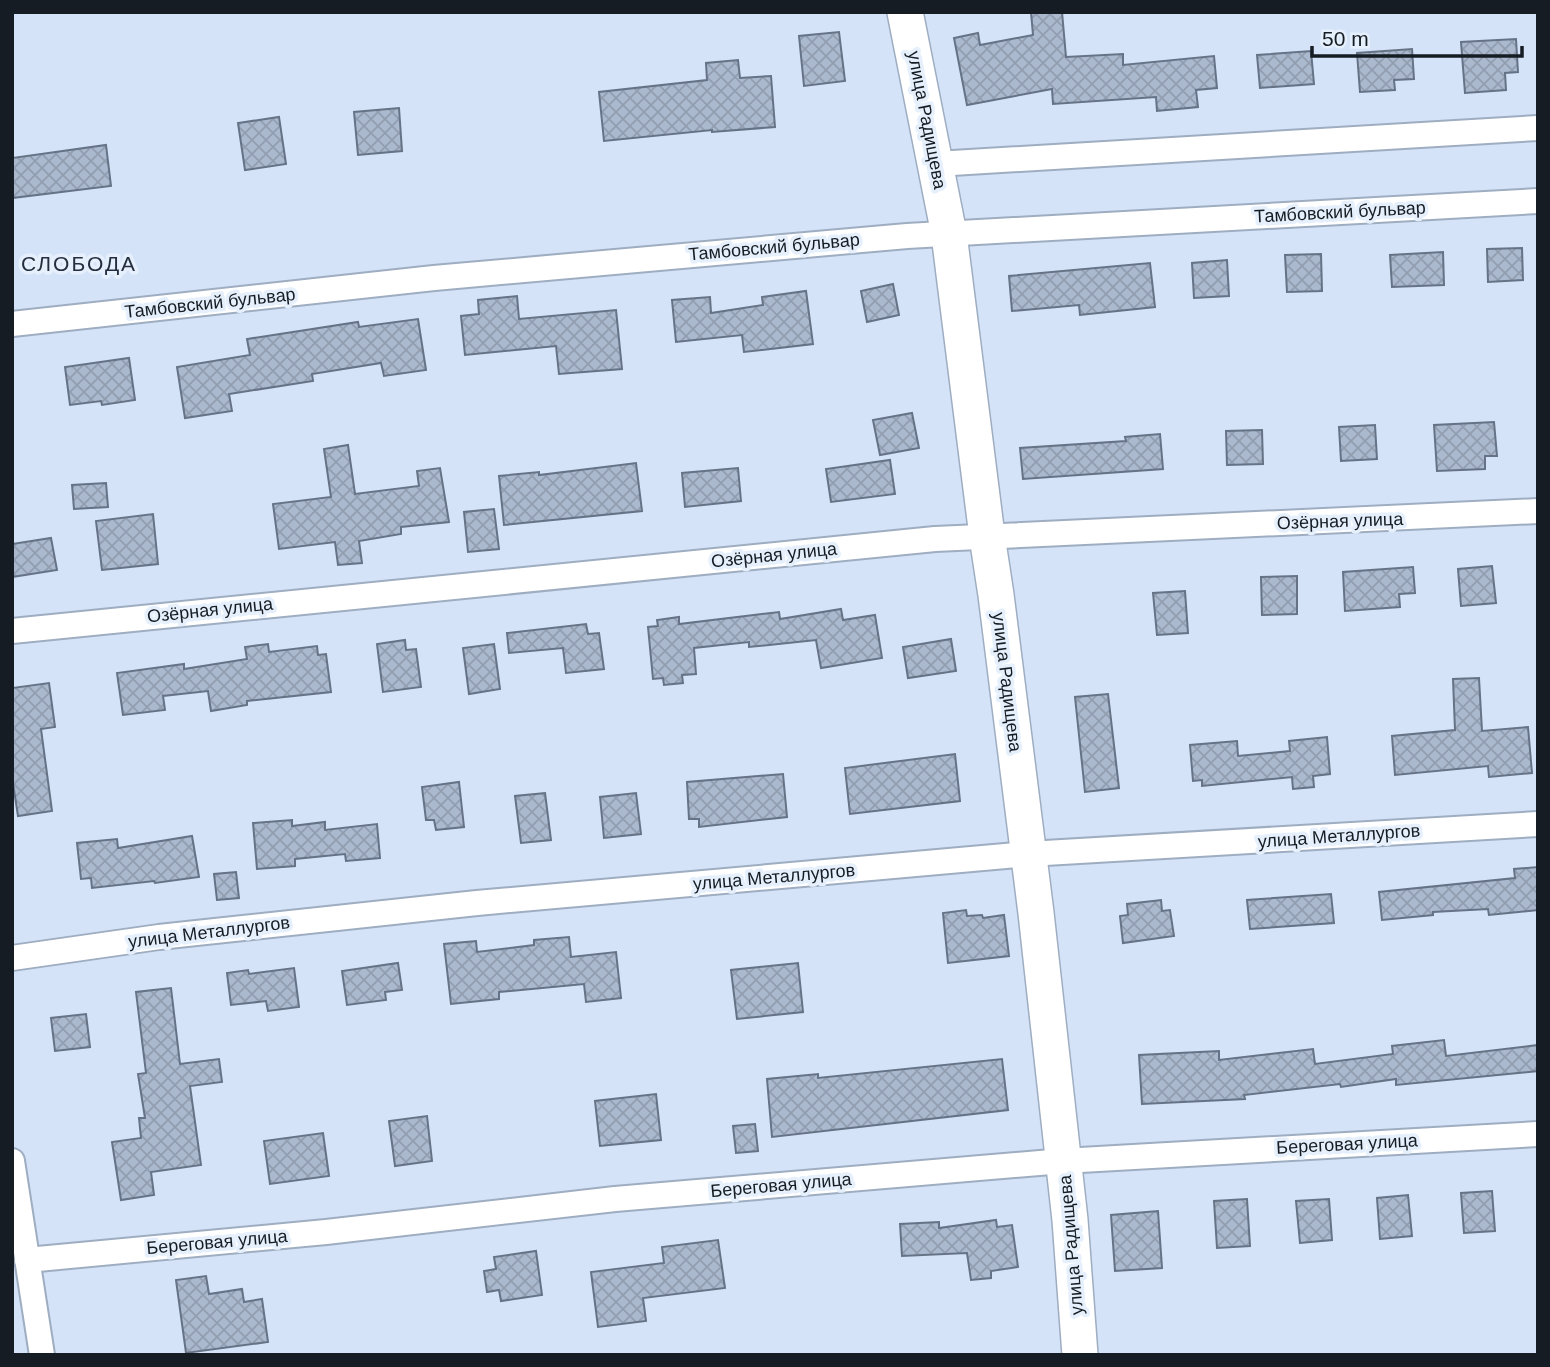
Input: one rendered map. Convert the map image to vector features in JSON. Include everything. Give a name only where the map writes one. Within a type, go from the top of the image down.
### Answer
[{"type":"street","name":"улица Радищева","points":[[905,12],[948,234],[986,536],[996,595],[1070,1220],[1080,1355]]},
{"type":"street","points":[[936,164],[1538,128]]},
{"type":"street","name":"Тамбовский бульвар","points":[[12,324],[704,253],[948,234],[1538,201]]},
{"type":"street","name":"Озёрная улица","points":[[12,631],[986,536],[1538,511]]},
{"type":"street","name":"улица Металлургов","points":[[12,958],[159,937],[477,903],[1028,854],[1538,824]]},
{"type":"street","name":"Береговая улица","points":[[27,1260],[326,1232],[615,1199],[1063,1161],[1538,1133]]},
{"type":"street","points":[[12,1160],[42,1355]]},
{"type":"building","points":[[1031,12],[1062,12],[1066,57],[1123,54],[1123,65],[1214,56],[1217,88],[1196,90],[1198,107],[1157,111],[1156,97],[1053,104],[1052,89],[967,105],[954,38],[978,33],[980,45],[1033,35]]},
{"type":"building","points":[[839,32],[845,81],[804,86],[799,36]]},
{"type":"building","points":[[1516,39],[1518,72],[1505,73],[1506,90],[1465,93],[1461,42]]},
{"type":"building","points":[[1412,49],[1414,79],[1394,80],[1395,90],[1360,92],[1357,53]]},
{"type":"building","points":[[1311,51],[1314,84],[1260,88],[1257,55]]},
{"type":"building","points":[[738,60],[740,78],[771,76],[775,127],[712,130],[604,141],[599,92],[707,80],[706,63]]},
{"type":"building","points":[[399,108],[402,151],[358,155],[354,112]]},
{"type":"building","points":[[279,117],[286,164],[245,170],[238,123]]},
{"type":"building","points":[[106,145],[111,186],[12,198],[12,158]]},
{"type":"building","points":[[1522,248],[1523,280],[1488,282],[1487,249]]},
{"type":"building","points":[[1443,252],[1444,285],[1392,287],[1390,255]]},
{"type":"building","points":[[1321,254],[1322,291],[1287,292],[1285,255]]},
{"type":"building","points":[[1227,260],[1229,296],[1194,298],[1192,263]]},
{"type":"building","points":[[1150,263],[1155,307],[1080,315],[1079,305],[1012,311],[1009,276]]},
{"type":"building","points":[[893,284],[899,315],[867,322],[861,291]]},
{"type":"building","points":[[806,291],[813,344],[744,352],[742,335],[676,342],[672,300],[710,297],[711,313],[763,305],[762,297]]},
{"type":"building","points":[[517,296],[519,319],[616,310],[622,369],[559,374],[556,346],[465,355],[461,316],[479,314],[478,300]]},
{"type":"building","points":[[418,319],[426,370],[384,376],[381,363],[312,374],[313,381],[229,394],[232,411],[185,418],[177,367],[250,355],[247,339],[358,322],[359,327]]},
{"type":"building","points":[[129,358],[135,400],[102,405],[101,401],[70,405],[65,367]]},
{"type":"building","points":[[912,413],[919,448],[880,455],[873,420]]},
{"type":"building","points":[[1494,422],[1497,456],[1485,456],[1485,469],[1437,471],[1434,425]]},
{"type":"building","points":[[1375,425],[1377,459],[1341,461],[1339,427]]},
{"type":"building","points":[[1262,430],[1263,464],[1227,465],[1226,431]]},
{"type":"building","points":[[1160,434],[1163,469],[1023,479],[1020,448],[1126,441],[1125,437]]},
{"type":"building","points":[[348,445],[355,494],[419,486],[417,471],[440,468],[449,522],[401,527],[401,534],[359,541],[362,563],[338,565],[335,542],[279,549],[273,504],[331,497],[324,449]]},
{"type":"building","points":[[890,460],[895,494],[831,502],[826,469]]},
{"type":"building","points":[[636,463],[642,511],[504,525],[499,476],[539,472],[539,475]]},
{"type":"building","points":[[738,468],[741,501],[685,507],[682,473]]},
{"type":"building","points":[[106,483],[108,507],[74,509],[72,485]]},
{"type":"building","points":[[494,509],[499,549],[468,552],[464,512]]},
{"type":"building","points":[[153,514],[158,564],[102,570],[96,521]]},
{"type":"building","points":[[51,538],[57,570],[12,577],[12,544]]},
{"type":"building","points":[[1492,566],[1496,603],[1461,606],[1458,569]]},
{"type":"building","points":[[1413,567],[1415,593],[1399,594],[1400,607],[1345,611],[1343,572]]},
{"type":"building","points":[[1297,576],[1297,614],[1262,615],[1261,577]]},
{"type":"building","points":[[1185,591],[1188,633],[1157,635],[1153,593]]},
{"type":"building","points":[[841,609],[843,620],[875,615],[882,658],[821,668],[816,640],[749,647],[749,642],[694,648],[696,674],[682,675],[683,683],[664,685],[663,678],[653,679],[648,627],[658,626],[657,620],[679,617],[679,624],[779,612],[780,619]]},
{"type":"building","points":[[586,624],[588,634],[599,633],[604,669],[566,673],[563,648],[509,653],[507,633]]},
{"type":"building","points":[[951,639],[956,671],[908,678],[903,647]]},
{"type":"building","points":[[405,640],[406,650],[416,649],[421,687],[383,692],[377,644]]},
{"type":"building","points":[[268,644],[269,652],[317,646],[318,655],[326,654],[331,692],[247,701],[247,705],[211,711],[208,691],[163,696],[165,710],[123,715],[117,673],[184,664],[184,669],[247,659],[245,647]]},
{"type":"building","points":[[494,644],[500,689],[469,694],[463,648]]},
{"type":"building","points":[[1479,678],[1482,731],[1528,727],[1532,773],[1489,777],[1488,766],[1395,775],[1392,736],[1455,730],[1453,679]]},
{"type":"building","points":[[49,683],[55,727],[41,729],[52,811],[18,816],[12,777],[12,688]]},
{"type":"building","points":[[1108,694],[1119,788],[1085,792],[1075,697]]},
{"type":"building","points":[[1327,737],[1330,774],[1313,776],[1314,787],[1293,789],[1292,777],[1202,786],[1202,780],[1193,781],[1190,745],[1237,741],[1238,756],[1290,751],[1289,741]]},
{"type":"building","points":[[955,754],[960,801],[850,814],[845,768]]},
{"type":"building","points":[[783,774],[787,817],[699,827],[699,819],[689,819],[687,782]]},
{"type":"building","points":[[459,782],[464,827],[436,830],[434,820],[426,820],[422,787]]},
{"type":"building","points":[[545,793],[551,840],[521,843],[515,796]]},
{"type":"building","points":[[636,793],[641,834],[604,838],[600,797]]},
{"type":"building","points":[[292,820],[292,826],[325,822],[325,830],[377,824],[380,858],[346,861],[345,854],[295,859],[295,866],[257,869],[253,823]]},
{"type":"building","points":[[192,836],[199,877],[92,888],[91,878],[81,879],[77,843],[117,839],[118,848]]},
{"type":"building","points":[[1538,867],[1538,910],[1489,915],[1488,909],[1433,912],[1433,915],[1382,920],[1379,892],[1515,878],[1514,869]]},
{"type":"building","points":[[236,872],[239,898],[217,900],[214,874]]},
{"type":"building","points":[[1331,894],[1334,923],[1250,929],[1247,900]]},
{"type":"building","points":[[1161,900],[1162,911],[1170,910],[1174,936],[1123,943],[1120,916],[1128,915],[1127,904]]},
{"type":"building","points":[[966,910],[967,916],[982,915],[983,918],[1004,915],[1009,956],[948,963],[943,913]]},
{"type":"building","points":[[569,937],[571,957],[616,952],[621,998],[586,1002],[584,984],[499,992],[499,999],[451,1004],[444,944],[476,941],[477,952],[534,945],[534,940]]},
{"type":"building","points":[[398,963],[402,990],[385,992],[386,1000],[347,1005],[342,971]]},
{"type":"building","points":[[798,963],[803,1012],[737,1019],[731,970]]},
{"type":"building","points":[[294,968],[299,1007],[268,1011],[266,1001],[231,1005],[227,973],[248,970],[249,974]]},
{"type":"building","points":[[171,988],[180,1064],[219,1059],[222,1082],[190,1086],[201,1165],[151,1172],[154,1195],[121,1200],[112,1142],[141,1138],[139,1118],[145,1118],[138,1074],[146,1073],[136,992]]},
{"type":"building","points":[[86,1014],[90,1047],[55,1051],[51,1018]]},
{"type":"building","points":[[1444,1040],[1446,1056],[1538,1045],[1538,1071],[1396,1085],[1396,1079],[1341,1087],[1340,1084],[1244,1095],[1245,1099],[1142,1104],[1139,1055],[1219,1051],[1219,1060],[1313,1049],[1315,1064],[1393,1054],[1392,1046]]},
{"type":"building","points":[[1002,1059],[1008,1110],[772,1137],[767,1079],[818,1074],[818,1078]]},
{"type":"building","points":[[656,1094],[661,1140],[600,1146],[595,1101]]},
{"type":"building","points":[[427,1116],[432,1161],[395,1166],[389,1121]]},
{"type":"building","points":[[755,1124],[758,1151],[736,1153],[733,1126]]},
{"type":"building","points":[[323,1133],[329,1176],[270,1184],[264,1141]]},
{"type":"building","points":[[1492,1191],[1495,1231],[1464,1233],[1461,1193]]},
{"type":"building","points":[[1408,1195],[1412,1236],[1380,1239],[1377,1198]]},
{"type":"building","points":[[1247,1199],[1250,1246],[1217,1248],[1214,1201]]},
{"type":"building","points":[[1329,1199],[1332,1240],[1300,1243],[1296,1201]]},
{"type":"building","points":[[1158,1211],[1162,1268],[1115,1271],[1111,1215]]},
{"type":"building","points":[[996,1220],[997,1227],[1012,1225],[1018,1267],[991,1271],[991,1278],[971,1280],[967,1253],[902,1256],[900,1224],[939,1222],[939,1228]]},
{"type":"building","points":[[718,1240],[725,1288],[643,1298],[646,1321],[598,1327],[591,1272],[664,1263],[662,1247]]},
{"type":"building","points":[[536,1251],[542,1295],[501,1301],[499,1290],[487,1292],[484,1271],[496,1269],[494,1257]]},
{"type":"building","points":[[206,1276],[209,1294],[242,1289],[244,1302],[262,1299],[268,1342],[186,1353],[176,1280]]},
{"type":"district","name":"СЛОБОДА","points":[[79,264]]}]
